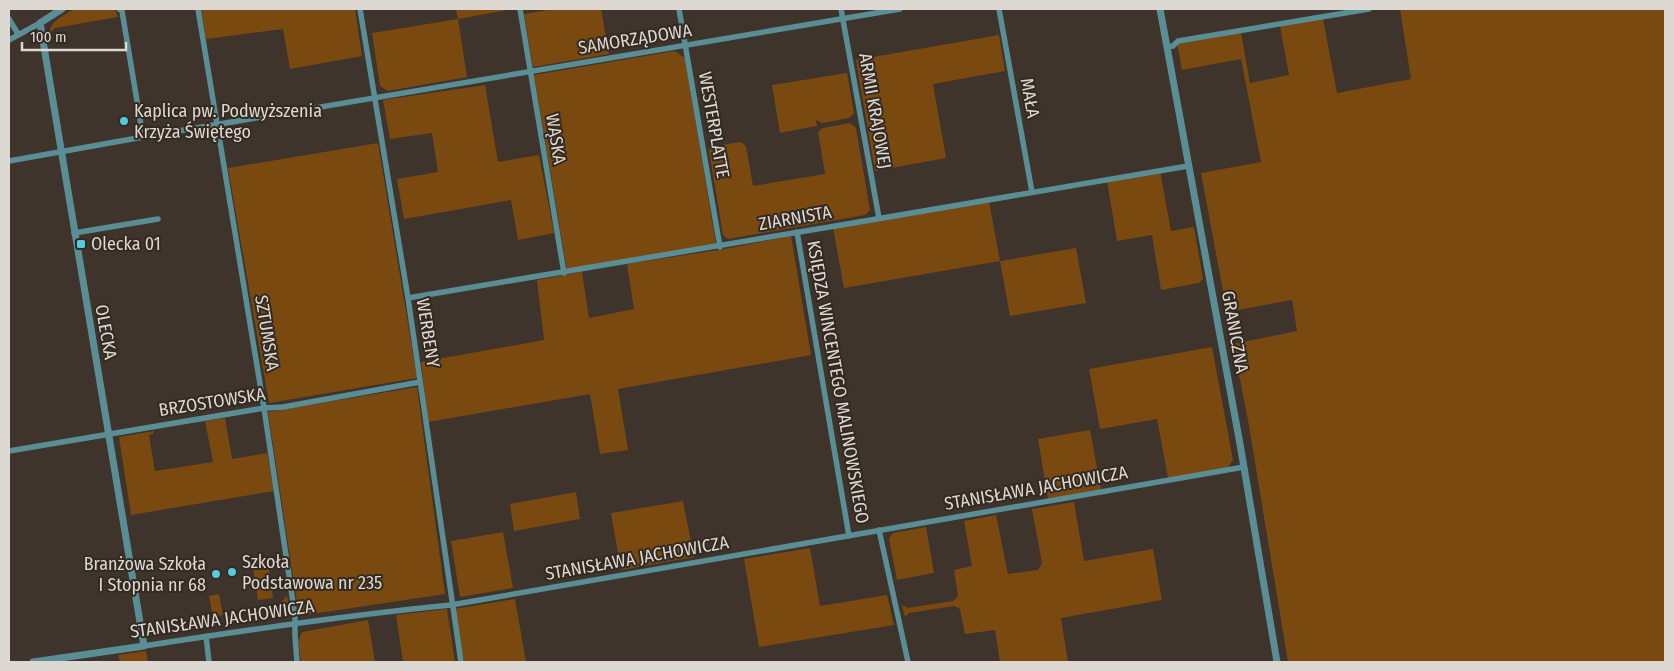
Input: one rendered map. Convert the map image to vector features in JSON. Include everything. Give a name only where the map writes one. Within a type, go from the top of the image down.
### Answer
[{"type":"street","points":[[9,40],[62,9]]},
{"type":"street","name":"SZTUMSKA","points":[[198,9],[264,408],[295,624],[297,662]]},
{"type":"street","name":"WERBENY","points":[[360,9],[408,298],[461,662]]},
{"type":"street","name":"WĄSKA","points":[[520,9],[564,273]]},
{"type":"street","name":"WESTERPLATTE","points":[[679,9],[720,247]]},
{"type":"street","name":"ARMII KRAJOWEJ","points":[[841,9],[879,218]]},
{"type":"street","name":"SAMORZĄDOWA","points":[[9,161],[900,9]]},
{"type":"street","name":"MAŁA","points":[[1000,9],[1032,192]]},
{"type":"street","name":"GRANICZNA","points":[[1160,9],[1244,467],[1277,662]]},
{"type":"street","points":[[1167,47],[1173,46],[1178,42],[1369,9]]},
{"type":"street","points":[[121,10],[143,137]]},
{"type":"street","points":[[9,19],[18,34]]},
{"type":"street","name":"OLECKA","points":[[40,23],[144,646]]},
{"type":"street","name":"ZIARNISTA","points":[[408,298],[720,247],[797,232],[1188,166]]},
{"type":"street","points":[[74,233],[158,219]]},
{"type":"street","name":"KSIĘDZA WINCENTEGO MALINOWSKIEGO","points":[[797,232],[849,536]]},
{"type":"street","name":"BRZOSTOWSKA","points":[[9,451],[264,408],[283,407],[420,382]]},
{"type":"street","name":"STANISŁAWA JACHOWICZA","points":[[33,662],[206,636],[398,610],[452,605],[1244,467]]},
{"type":"street","name":"KSIĘDZA WINCENTEGO MALINOWSKIEGO","points":[[879,530],[908,662]]},
{"type":"street","points":[[206,636],[209,662]]},
{"type":"shaded area","points":[[74,9],[115,9],[118,17],[55,28],[49,34],[55,22]]},
{"type":"shaded area","points":[[201,9],[355,9],[362,56],[290,69],[283,29],[206,39]]},
{"type":"shaded area","points":[[456,9],[513,9],[458,19]]},
{"type":"shaded area","points":[[554,9],[601,9],[609,54],[533,67],[524,14]]},
{"type":"shaded area","points":[[1400,9],[1665,9],[1665,662],[1288,662],[1248,420],[1233,344],[1297,331],[1292,300],[1227,312],[1201,173],[1261,162],[1241,59],[1182,70],[1177,43],[1241,33],[1250,83],[1289,75],[1280,26],[1323,19],[1337,93],[1411,79]]},
{"type":"shaded area","points":[[458,19],[467,77],[388,91],[380,86],[372,33]]},
{"type":"shaded area","points":[[999,35],[1005,71],[933,84],[946,158],[875,171],[856,60]]},
{"type":"shaded area","points":[[675,51],[685,58],[716,245],[567,270],[534,75]]},
{"type":"shaded area","points":[[847,73],[854,113],[849,118],[822,123],[816,120],[817,126],[780,133],[772,85]]},
{"type":"shaded area","points":[[485,85],[498,162],[539,155],[554,233],[518,240],[511,200],[404,219],[397,179],[438,172],[432,133],[390,139],[383,100]]},
{"type":"shaded area","points":[[850,123],[856,128],[870,210],[865,215],[728,239],[723,235],[709,150],[711,147],[740,142],[746,146],[753,186],[825,174],[818,132],[823,128]]},
{"type":"shaded area","points":[[378,143],[417,378],[269,403],[228,168]]},
{"type":"shaded area","points":[[1160,171],[1171,231],[1194,227],[1203,279],[1199,283],[1161,290],[1152,235],[1117,241],[1107,181]]},
{"type":"shaded area","points":[[989,201],[1000,261],[844,288],[833,228]]},
{"type":"shaded area","points":[[791,236],[811,355],[618,389],[628,450],[600,454],[590,394],[428,422],[421,362],[544,340],[537,280],[582,272],[589,318],[634,309],[627,264],[725,249]]},
{"type":"shaded area","points":[[1076,248],[1086,303],[1010,316],[1000,261]]},
{"type":"shaded area","points":[[1212,347],[1233,460],[1227,468],[1168,478],[1157,419],[1100,429],[1089,369]]},
{"type":"shaded area","points":[[417,387],[445,594],[299,616],[268,412]]},
{"type":"shaded area","points":[[225,418],[232,459],[267,453],[274,491],[131,515],[119,437],[154,431],[153,434],[149,435],[155,471],[213,462],[205,421]]},
{"type":"shaded area","points":[[1090,430],[1101,489],[1048,499],[1038,439]]},
{"type":"shaded area","points":[[576,492],[580,519],[514,531],[510,504]]},
{"type":"shaded area","points":[[683,501],[694,557],[621,570],[611,513]]},
{"type":"shaded area","points":[[1074,502],[1084,561],[1153,549],[1162,600],[1061,618],[1068,662],[1000,662],[995,630],[965,634],[960,609],[954,606],[909,613],[905,617],[902,605],[908,608],[953,601],[958,596],[954,570],[972,566],[964,521],[996,515],[1008,574],[1038,570],[1042,563],[1032,509]]},
{"type":"shaded area","points":[[926,527],[934,573],[897,580],[889,539],[893,533]]},
{"type":"shaded area","points":[[503,532],[513,588],[460,597],[451,541]]},
{"type":"shaded area","points":[[810,548],[820,606],[887,595],[894,625],[759,647],[744,559]]},
{"type":"shaded area","points":[[268,565],[273,598],[258,600],[253,567]]},
{"type":"shaded area","points":[[219,594],[223,615],[213,617],[209,596]]},
{"type":"shaded area","points":[[287,596],[290,614],[266,618]]},
{"type":"shaded area","points":[[515,599],[526,662],[464,662],[454,609]]},
{"type":"shaded area","points":[[447,609],[455,662],[403,662],[396,615]]},
{"type":"shaded area","points":[[368,620],[375,662],[301,662],[298,641],[302,632]]},
{"type":"shaded area","points":[[146,651],[148,662],[120,662],[118,655]]},
{"type":"place","name":"Kaplica pw. Podwyższenia Krzyża Świętego","points":[[124,121]]},
{"type":"place","name":"Olecka 01","points":[[81,244]]},
{"type":"place","name":"Szkoła Podstawowa nr 235","points":[[232,572]]},
{"type":"place","name":"Branżowa Szkoła I Stopnia nr 68","points":[[216,574]]}]
